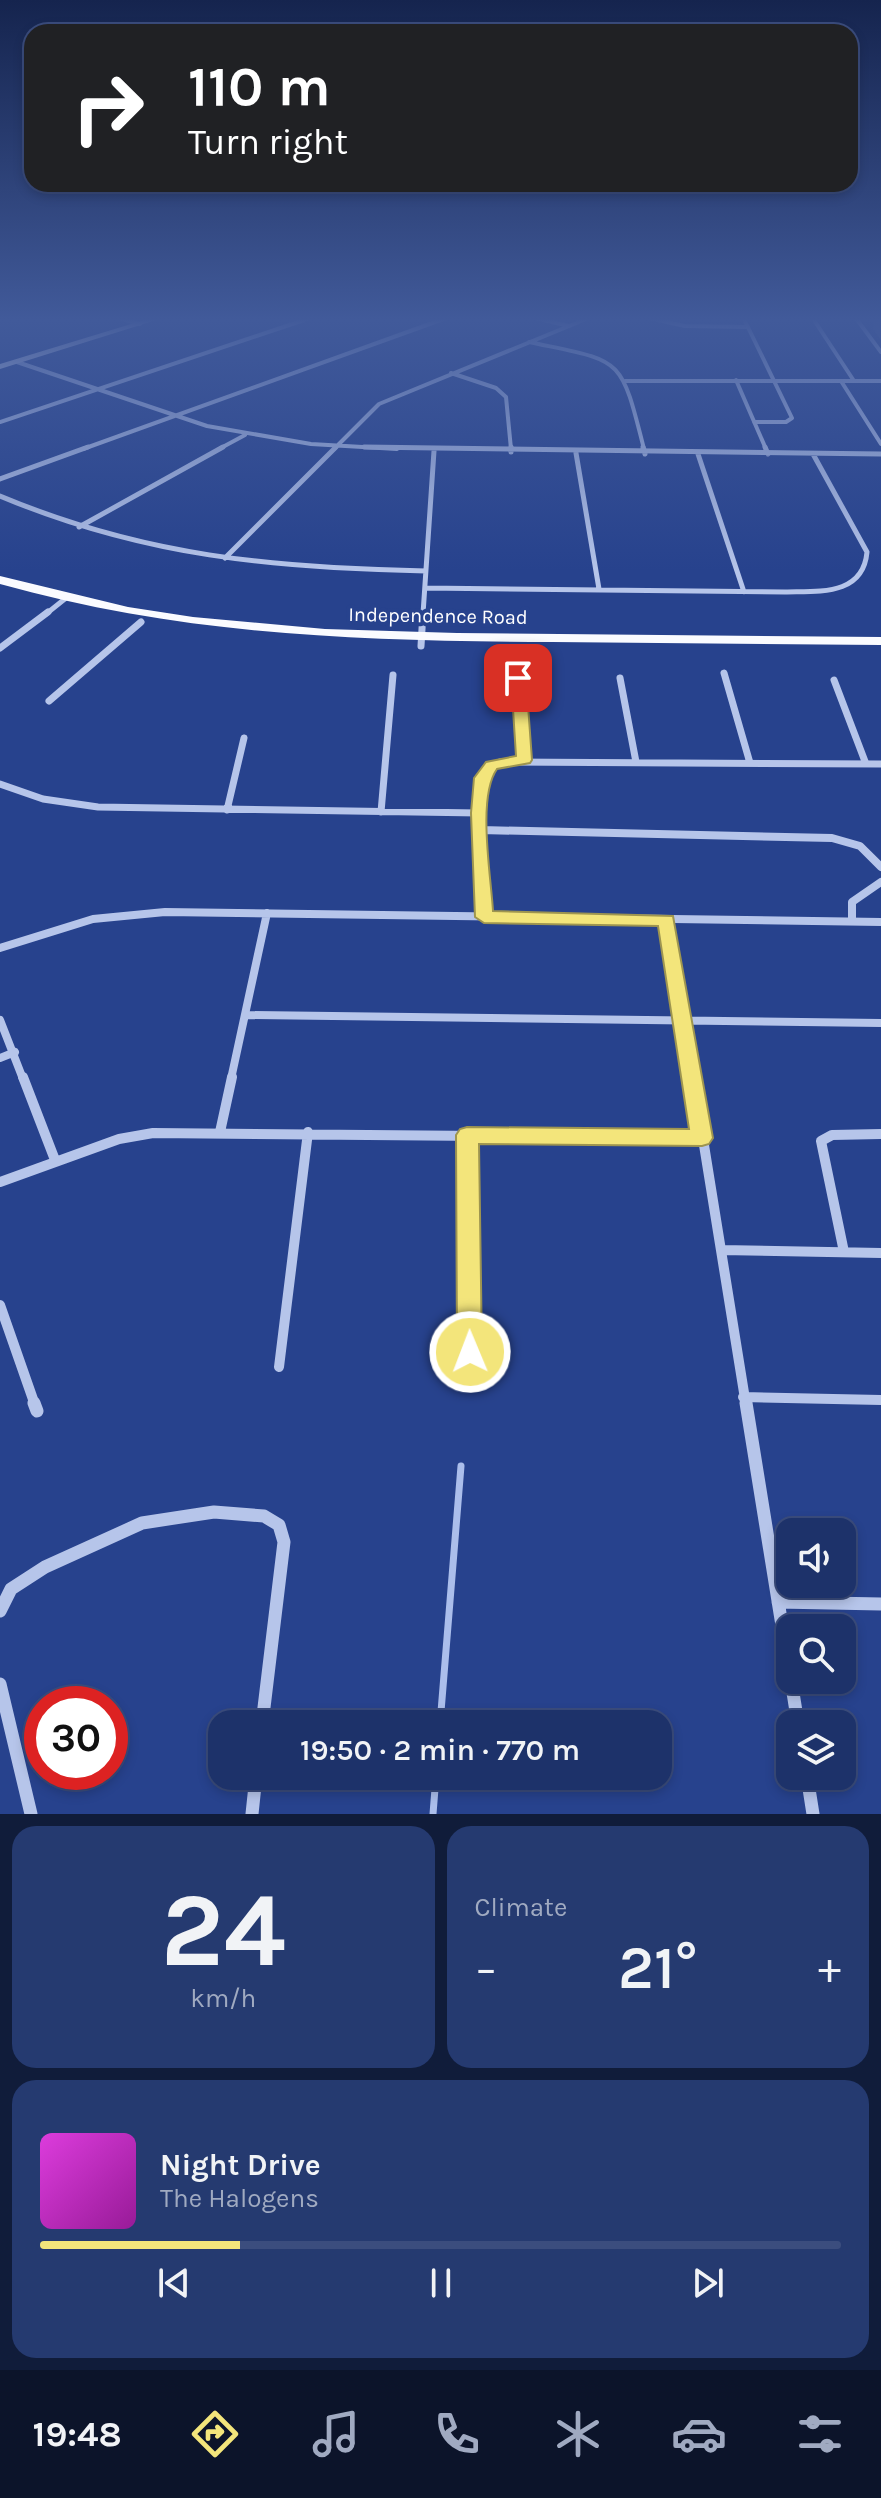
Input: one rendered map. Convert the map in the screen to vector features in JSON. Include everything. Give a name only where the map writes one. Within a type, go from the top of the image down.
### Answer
[{"type":"main road","name":"Independence Road","points":[[0,580],[61,602],[248,627],[421,641],[881,650]]},
{"type":"main road","name":"Independence Road","points":[[0,590],[141,622],[293,641],[881,641]]},
{"type":"street","points":[[0,422],[59,402]]},
{"type":"street","points":[[133,402],[245,435],[335,447],[645,454],[881,454]]},
{"type":"street","points":[[0,479],[214,402]]},
{"type":"street","points":[[225,558],[384,402]]},
{"type":"street","points":[[506,402],[511,452]]},
{"type":"street","points":[[631,402],[645,454]]},
{"type":"street","points":[[745,402],[768,454]]},
{"type":"street","points":[[754,422],[792,419],[784,402]]},
{"type":"street","points":[[854,402],[881,444]]},
{"type":"street","points":[[79,527],[245,435]]},
{"type":"street","points":[[421,641],[434,451]]},
{"type":"street","points":[[576,453],[599,589]]},
{"type":"street","points":[[698,454],[744,592]]},
{"type":"street","points":[[425,588],[744,592],[837,588],[850,584],[865,569],[867,552],[813,454]]},
{"type":"street","points":[[0,496],[79,527],[173,550],[312,568],[426,571]]},
{"type":"street","points":[[0,648],[61,602]]},
{"type":"street","points":[[49,701],[141,622]]},
{"type":"street","points":[[724,673],[750,763]]},
{"type":"street","points":[[381,812],[393,675]]},
{"type":"street","points":[[518,678],[524,760]]},
{"type":"street","points":[[620,678],[636,762]]},
{"type":"street","points":[[834,680],[866,764]]},
{"type":"street","points":[[227,810],[244,738]]},
{"type":"street","points":[[484,917],[479,813],[485,771],[500,762],[881,764]]},
{"type":"street","points":[[0,784],[43,799],[76,806],[479,813]]},
{"type":"street","points":[[481,830],[832,838],[860,846],[881,867]]},
{"type":"street","points":[[852,921],[852,902],[881,882]]},
{"type":"street","points":[[0,948],[109,916],[165,912],[881,922]]},
{"type":"street","points":[[220,1132],[267,913]]},
{"type":"street","points":[[667,920],[780,1614]]},
{"type":"street","points":[[245,1015],[881,1023]]},
{"type":"street","points":[[0,1020],[55,1160]]},
{"type":"street","points":[[0,1058],[15,1052]]},
{"type":"street","points":[[0,1182],[119,1139],[153,1133],[308,1132],[702,1138]]},
{"type":"street","points":[[279,1367],[308,1132]]},
{"type":"street","points":[[844,1252],[821,1141],[832,1135],[881,1134]]},
{"type":"street","points":[[467,1135],[470,1352]]},
{"type":"street","points":[[721,1250],[881,1253]]},
{"type":"street","points":[[0,1305],[37,1411]]},
{"type":"street","points":[[743,1397],[881,1400]]},
{"type":"street","points":[[0,1611],[11,1589],[45,1567],[142,1523],[214,1512],[264,1516],[279,1525],[284,1542],[264,1710]]},
{"type":"street","points":[[778,1602],[881,1604]]},
{"type":"street","points":[[0,1684],[31,1814]]},
{"type":"street","points":[[252,1814],[255,1790]]},
{"type":"street","points":[[809,1790],[813,1814]]},
{"type":"waterway","points":[[441,1710],[461,1466]]},
{"type":"waterway","points":[[433,1814],[435,1790]]},
{"type":"route","points":[[470,1352],[467,1135],[702,1138],[667,920],[484,917],[479,813],[482,778],[492,765],[524,760],[518,678]]}]
